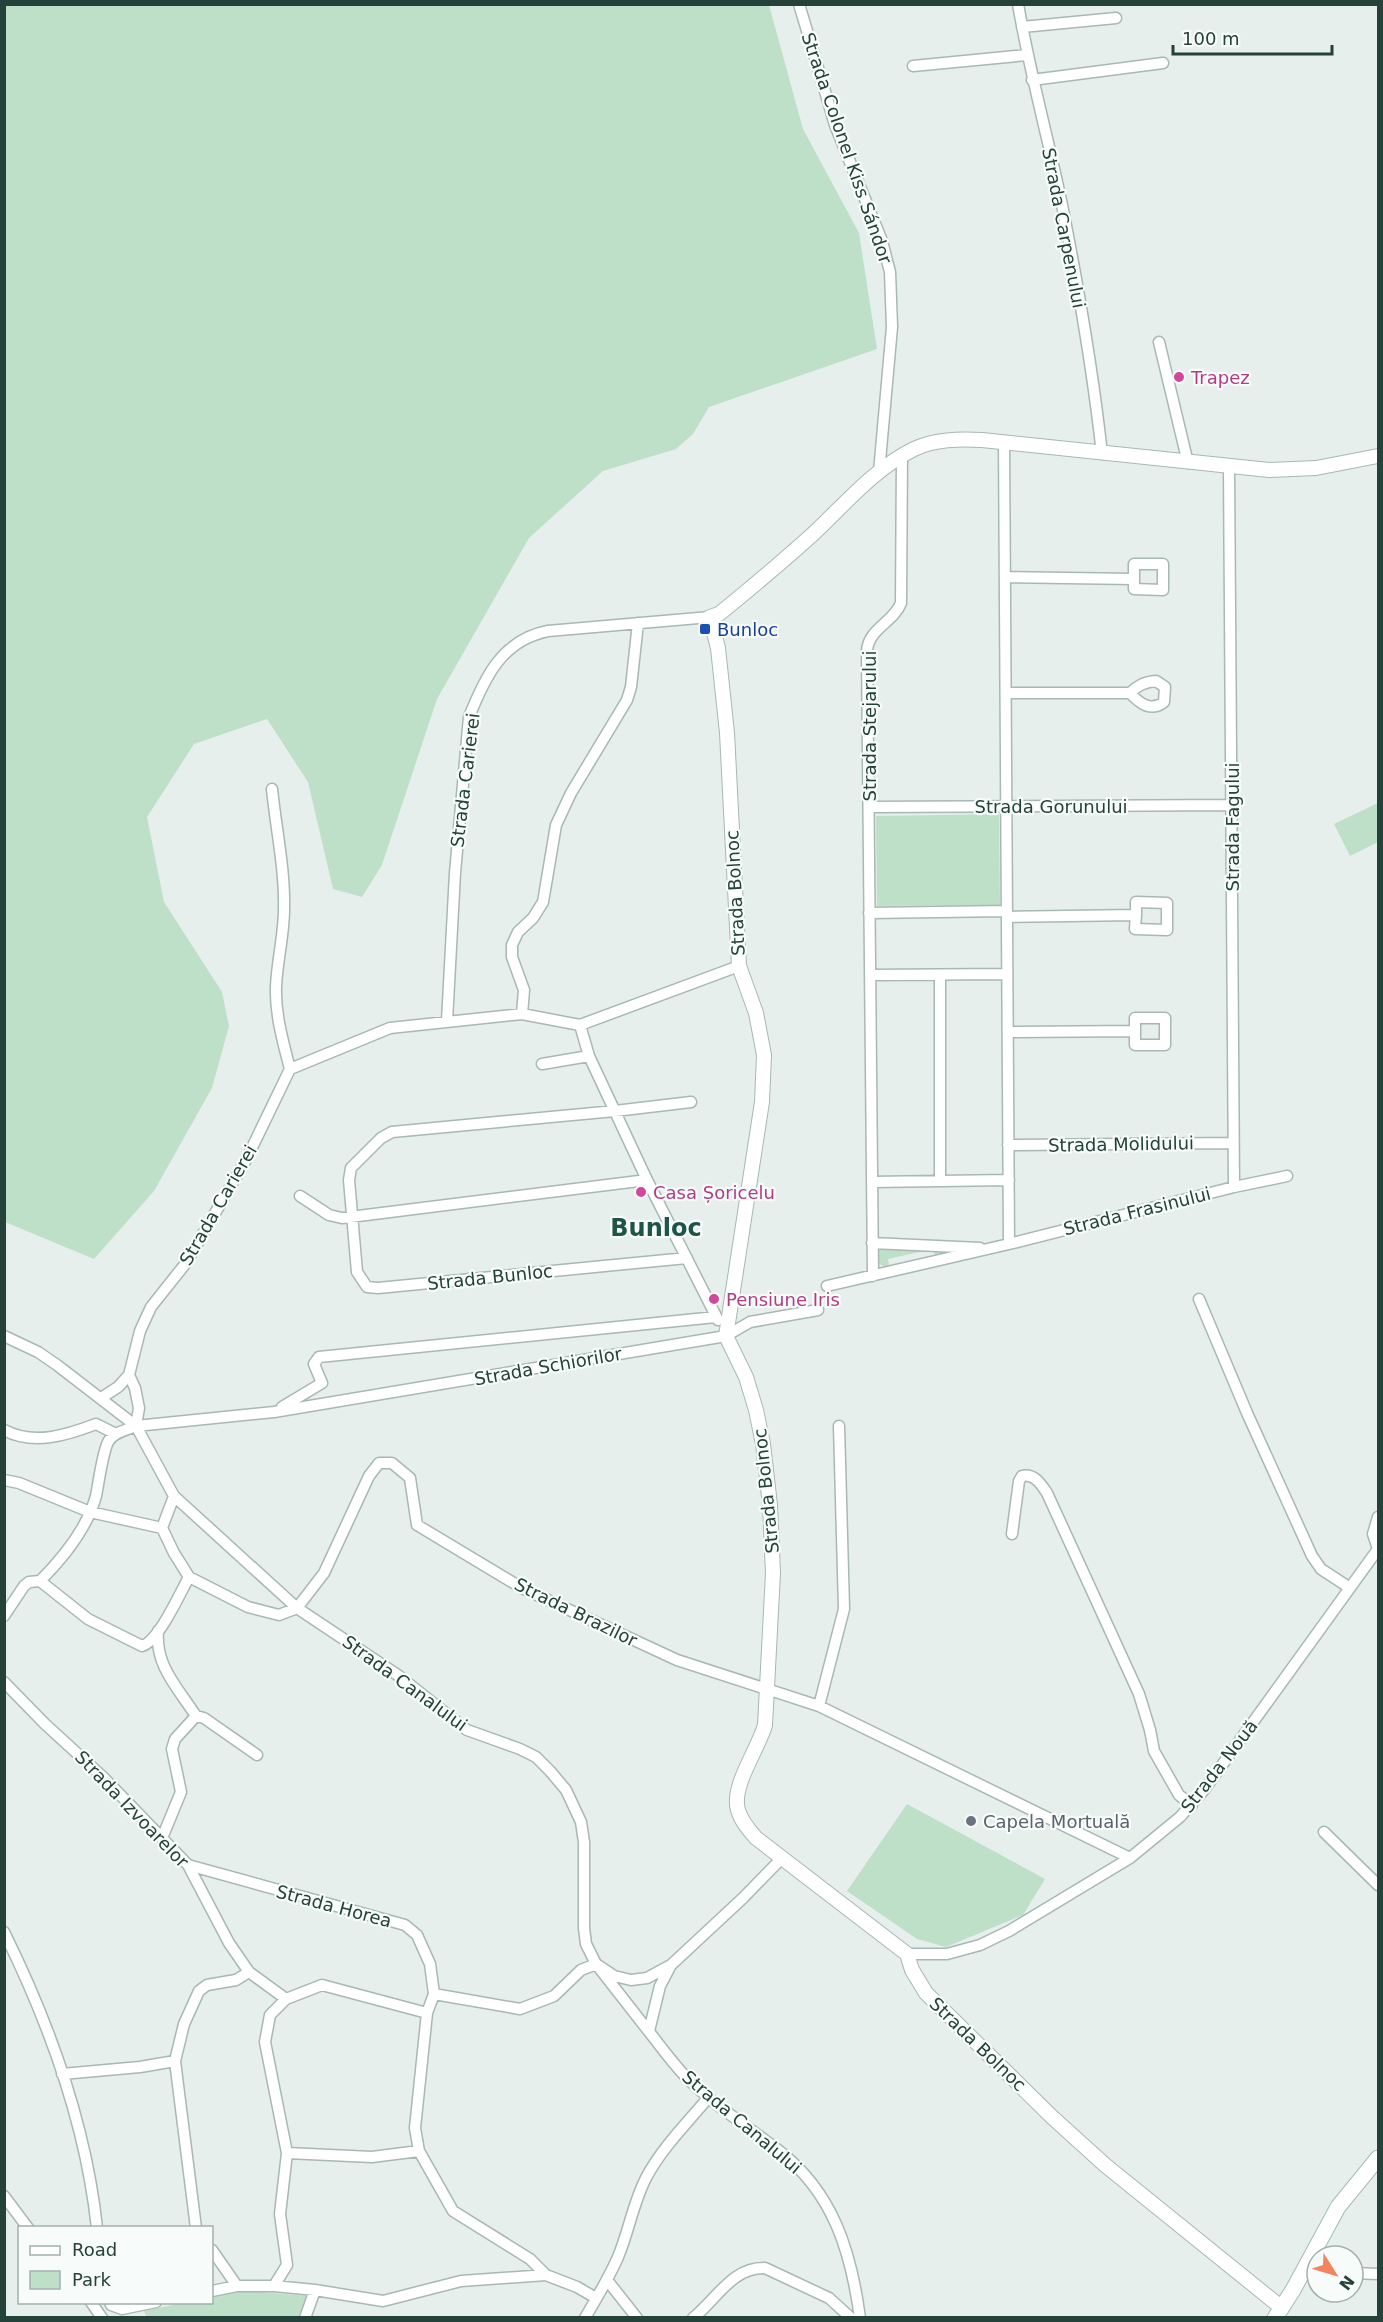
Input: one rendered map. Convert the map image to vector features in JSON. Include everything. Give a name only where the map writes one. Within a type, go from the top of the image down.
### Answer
[{"type":"main road","points":[[1322,2244],[1338,2207],[1378,2158]]},
{"type":"main road","points":[[1278,2313],[1305,2277]]},
{"type":"street","name":"Strada Colonel Kiss Sándor","points":[[799,4],[835,125],[882,241],[890,272],[892,327],[879,472]]},
{"type":"street","name":"Strada Carpenului","points":[[1018,4],[1032,80],[1065,220],[1089,355],[1102,454]]},
{"type":"street","points":[[1022,27],[1116,18]]},
{"type":"street","points":[[913,66],[1027,55]]},
{"type":"street","points":[[1032,80],[1162,63]]},
{"type":"street","points":[[1159,342],[1188,463]]},
{"type":"street","points":[[710,617],[719,614],[784,561],[879,472],[902,455],[917,448],[945,441],[962,439],[1004,442],[1269,470],[1316,468],[1378,456]]},
{"type":"street","points":[[1004,442],[1009,1244]]},
{"type":"street","name":"Strada Stejarului","points":[[873,1275],[868,643],[873,634],[897,612],[901,603],[902,455]]},
{"type":"street","name":"Strada Fagului","points":[[1229,467],[1234,1187]]},
{"type":"street","points":[[1005,576],[1134,579]]},
{"type":"street","name":"Strada Carierei","points":[[447,1021],[455,873],[469,717],[498,660],[525,637],[548,631],[710,617]]},
{"type":"street","name":"Strada Bolnoc","points":[[710,617],[718,648],[727,733],[739,966],[756,1013],[764,1055],[762,1102],[726,1336],[746,1377],[763,1444],[773,1573],[765,1725],[736,1797],[738,1810],[742,1821],[756,1838],[907,1954],[912,1970],[926,1993],[1052,2117],[1278,2313]]},
{"type":"street","points":[[522,1014],[524,990],[512,957],[512,945],[518,932],[533,918],[543,902],[556,825],[571,793],[627,700],[631,687],[638,623]]},
{"type":"street","points":[[1006,693],[1130,693]]},
{"type":"street","points":[[272,789],[276,835],[283,869],[285,910],[276,988],[280,1029],[290,1069],[390,1028],[522,1014],[580,1024],[739,966]]},
{"type":"street","name":"Strada Gorunului","points":[[870,807],[1232,805]]},
{"type":"street","points":[[869,913],[1136,915]]},
{"type":"street","points":[[870,975],[1007,974]]},
{"type":"street","points":[[940,975],[940,1181]]},
{"type":"street","points":[[580,1024],[589,1056],[615,1112],[726,1336]]},
{"type":"street","points":[[1008,1032],[1135,1031]]},
{"type":"street","points":[[542,1064],[589,1056]]},
{"type":"street","name":"Strada Carierei","points":[[129,1375],[140,1331],[151,1307],[186,1263],[247,1158],[290,1069]]},
{"type":"street","name":"Strada Bunloc","points":[[687,1258],[378,1288],[367,1287],[357,1272],[349,1180],[351,1168],[381,1138],[392,1132],[615,1112],[691,1102]]},
{"type":"street","name":"Strada Molidului","points":[[1008,1145],[1233,1143]]},
{"type":"street","name":"Strada Frasinului","points":[[827,1286],[1287,1176]]},
{"type":"street","points":[[300,1196],[329,1215],[342,1218],[647,1180]]},
{"type":"street","points":[[872,1182],[1009,1180]]},
{"type":"street","name":"Strada Frasinului","points":[[872,1243],[988,1249]]},
{"type":"street","points":[[1199,1299],[1247,1413],[1312,1556],[1321,1569],[1350,1588]]},
{"type":"street","name":"Strada Schiorilor","points":[[116,1434],[136,1426],[274,1412],[726,1336],[750,1322],[818,1311]]},
{"type":"street","name":"Strada Schiorilor","points":[[274,1412],[322,1383],[314,1364],[319,1357],[716,1317]]},
{"type":"street","points":[[4,1336],[57,1365],[136,1426],[139,1408],[129,1375]]},
{"type":"street","points":[[101,1398],[118,1387],[129,1375]]},
{"type":"street","points":[[4,1430],[22,1436],[49,1438],[96,1424],[116,1434],[109,1441],[90,1512],[65,1554],[40,1581],[29,1582],[24,1586],[4,1616]]},
{"type":"street","name":"Strada Canalului","points":[[136,1426],[174,1496],[297,1608],[399,1676],[467,1730],[536,1757],[566,1790],[581,1822],[584,1842],[584,1928],[586,1944],[596,1964],[679,2069],[708,2098],[780,2151],[804,2174],[824,2201],[841,2232],[860,2318]]},
{"type":"street","points":[[819,1706],[844,1609],[839,1426]]},
{"type":"street","name":"Strada Brazilor","points":[[297,1608],[324,1573],[369,1476],[379,1463],[392,1463],[410,1478],[417,1525],[522,1588],[677,1660],[819,1706],[1130,1858]]},
{"type":"street","points":[[1012,1534],[1019,1481],[1022,1476],[1026,1475],[1035,1478],[1047,1493],[1139,1694],[1154,1751],[1179,1795],[1192,1805]]},
{"type":"street","points":[[4,1480],[19,1483],[90,1512],[162,1528]]},
{"type":"street","points":[[174,1496],[162,1528],[189,1576],[248,1607],[279,1615],[297,1608]]},
{"type":"street","name":"Strada Nouă","points":[[907,1954],[947,1954],[980,1946],[1130,1858],[1180,1817],[1192,1805],[1378,1549],[1372,1534],[1378,1517]]},
{"type":"street","points":[[40,1581],[88,1619],[142,1646],[148,1644],[158,1631],[189,1576]]},
{"type":"street","points":[[158,1631],[157,1647],[160,1661],[196,1716],[204,1718],[257,1755]]},
{"type":"street","name":"Strada Izvoarelor","points":[[4,1682],[45,1724],[104,1778],[188,1865],[229,1943],[249,1972],[286,1999]]},
{"type":"street","points":[[162,1838],[181,1792],[172,1749],[175,1739],[196,1716]]},
{"type":"street","points":[[1324,1832],[1378,1885]]},
{"type":"street","points":[[596,2298],[577,2287],[546,2275],[530,2259],[453,2211],[419,2151],[415,2128],[427,2013],[435,1994],[520,2010],[554,1996],[581,1970],[596,1964],[614,1976],[631,1980],[647,1978],[671,1965],[782,1858]]},
{"type":"street","name":"Strada Horea","points":[[188,1865],[405,1925],[417,1935],[430,1964],[435,1994]]},
{"type":"street","points":[[4,1932],[16,1956],[76,2115],[89,2169],[97,2226]]},
{"type":"street","points":[[649,2031],[660,1986],[671,1965]]},
{"type":"street","points":[[196,2226],[175,2061],[184,2024],[199,1991],[207,1985],[236,1980],[249,1972]]},
{"type":"street","points":[[274,2286],[287,2265],[280,2214],[287,2153],[265,2042],[270,2015],[286,1999],[322,1985],[427,2013]]},
{"type":"street","points":[[62,2074],[140,2067],[175,2061]]},
{"type":"street","points":[[585,2318],[608,2280],[619,2255],[633,2209],[646,2178],[663,2152],[708,2098]]},
{"type":"street","points":[[287,2153],[372,2157],[419,2151]]},
{"type":"street","points":[[4,2196],[26,2226]]},
{"type":"street","points":[[213,2251],[237,2286]]},
{"type":"street","points":[[693,2318],[739,2274],[755,2268],[765,2268],[829,2298],[851,2318]]},
{"type":"street","points":[[213,2291],[237,2286],[274,2286],[383,2301],[461,2281],[546,2275]]},
{"type":"street","points":[[608,2280],[637,2318]]},
{"type":"street","points":[[306,2318],[315,2290]]},
{"type":"street","points":[[92,2304],[102,2318],[111,2304],[122,2309],[146,2304]]},
{"type":"green space","points":[[4,5],[769,5],[803,129],[859,233],[877,349],[709,407],[693,434],[676,449],[603,471],[529,538],[437,699],[382,865],[362,897],[333,889],[308,782],[267,719],[194,744],[147,817],[164,902],[222,992],[229,1026],[212,1088],[154,1191],[94,1259],[5,1222]]},
{"type":"green space","points":[[1378,803],[1378,842],[1350,856],[1334,824]]},
{"type":"green space","points":[[999,814],[1000,905],[877,906],[876,816]]},
{"type":"green space","points":[[880,1247],[948,1248],[950,1251],[935,1255],[933,1249],[888,1259],[889,1266],[885,1267],[878,1263],[876,1251]]},
{"type":"green space","points":[[907,1804],[1045,1879],[1023,1915],[946,1947],[917,1939],[847,1891]]},
{"type":"green space","points":[[236,2290],[308,2296],[301,2317],[147,2318],[144,2311],[177,2304],[213,2304],[213,2296]]},
{"type":"place","name":"Trapez","points":[[1179,377]]},
{"type":"place","name":"Bunloc","points":[[705,629]]},
{"type":"place","name":"Casa Șoricelu","points":[[641,1192]]},
{"type":"place","name":"Pensiune Iris","points":[[714,1299]]},
{"type":"place","name":"Capela Mortuală","points":[[971,1821]]},
{"type":"district","name":"Bunloc","points":[[656,1228]]}]
